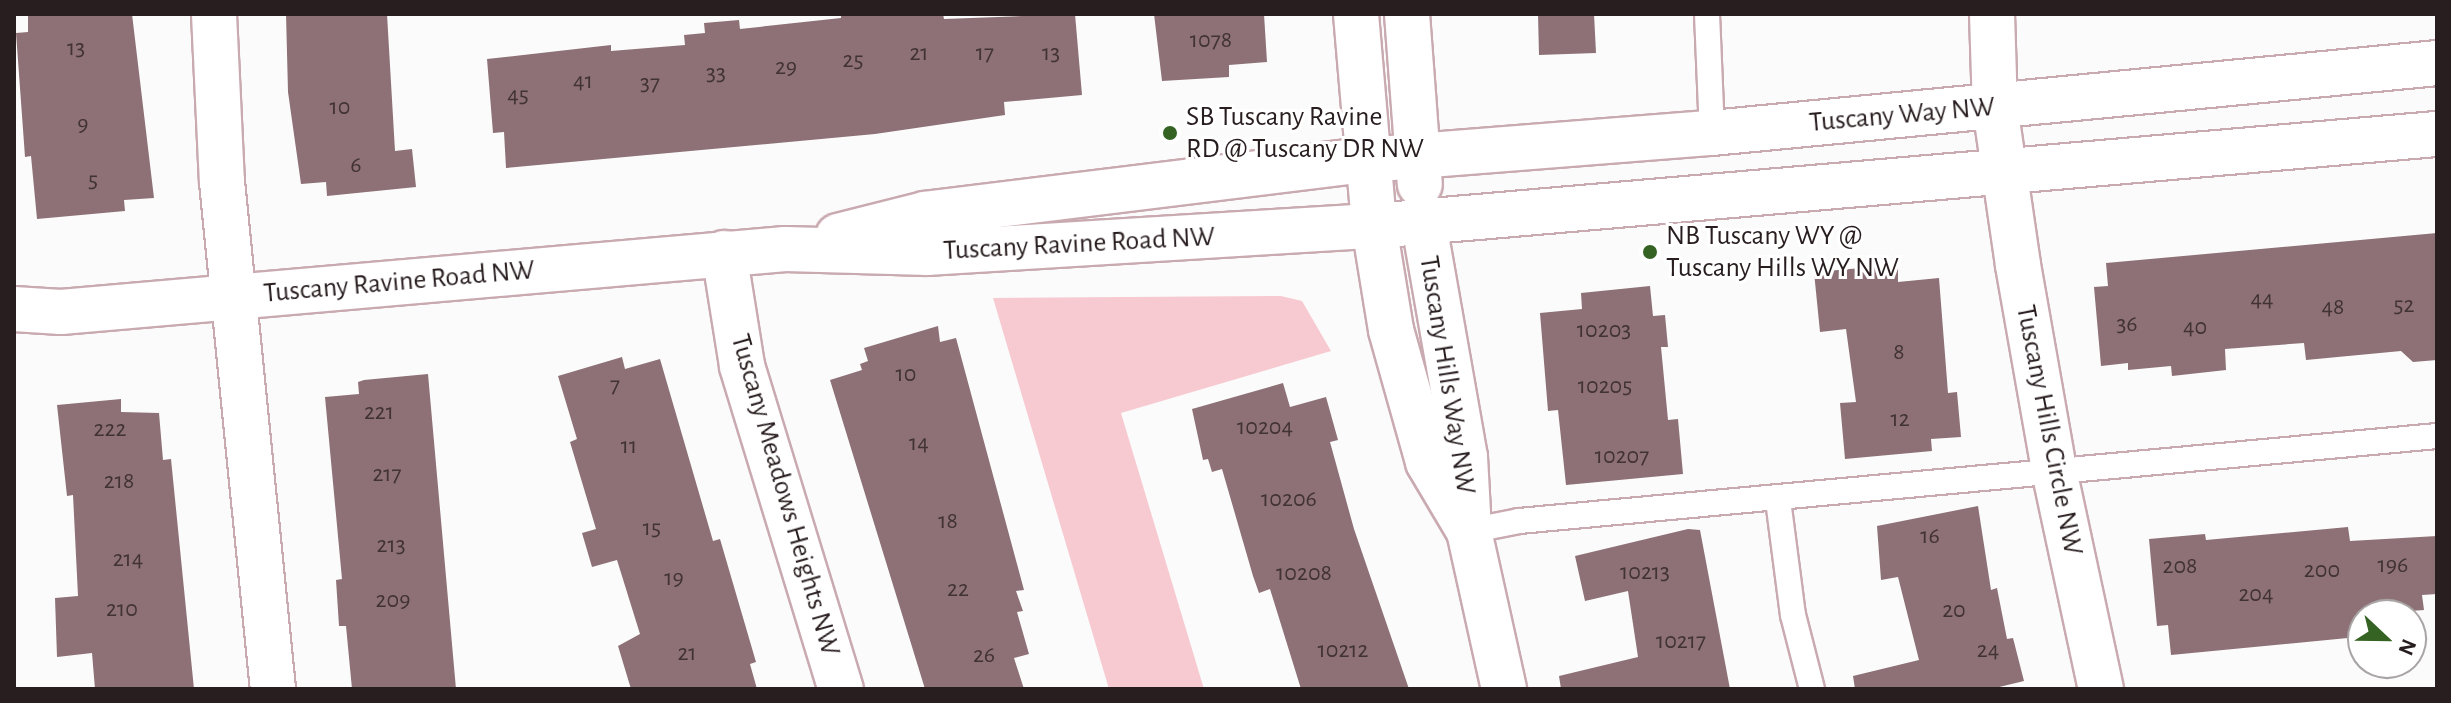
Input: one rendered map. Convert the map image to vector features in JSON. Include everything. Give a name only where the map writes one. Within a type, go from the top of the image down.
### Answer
[{"type":"street","points":[[214,14],[234,296],[273,689]]},
{"type":"street","name":"Tuscany Hills Way NW","points":[[1356,14],[1366,160],[1391,330],[1428,462],[1469,531]]},
{"type":"street","name":"Tuscany Hills Way NW","points":[[1407,14],[1423,219],[1465,457],[1469,531],[1504,689]]},
{"type":"street","name":"Tuscany Hills Circle NW","points":[[1992,14],[1995,107],[2004,171],[2054,470],[2101,689]]},
{"type":"street","name":"Tuscany Way NW","points":[[1366,160],[1712,133],[2437,63]]},
{"type":"street","points":[[1374,226],[1423,219],[2437,134]]},
{"type":"street","name":"Tuscany Ravine Road NW","points":[[785,249],[925,214],[1366,160]]},
{"type":"street","name":"Tuscany Ravine Road NW","points":[[14,309],[61,312],[785,249],[928,253],[1374,226]]},
{"type":"street","name":"Tuscany Meadows Heights NW","points":[[724,253],[742,366],[841,689]]},
{"type":"lane","points":[[1707,14],[1712,133]]},
{"type":"lane","points":[[1469,531],[1519,521],[1778,500],[2054,470],[2437,436]]},
{"type":"lane","points":[[1778,500],[1793,615],[1812,689]]},
{"type":"shaded area","points":[[1281,296],[1302,301],[1331,351],[1121,413],[1204,689],[1109,689],[993,298]]},
{"type":"building","points":[[28,14],[132,14],[154,198],[124,200],[125,211],[37,219],[31,156],[25,157],[16,33],[28,32]]},
{"type":"building","points":[[286,14],[387,14],[395,151],[412,149],[416,187],[327,196],[326,182],[301,184],[288,92]]},
{"type":"building","points":[[841,14],[943,14],[944,19],[1075,14],[1082,95],[1004,102],[1005,115],[875,134],[506,168],[504,132],[493,133],[487,59],[611,45],[611,51],[685,45],[684,35],[705,33],[704,23],[739,20],[740,29],[841,18]]},
{"type":"building","points":[[1154,14],[1264,14],[1267,62],[1229,65],[1229,77],[1162,81]]},
{"type":"building","points":[[1538,14],[1594,14],[1596,53],[1539,55]]},
{"type":"building","points":[[2437,233],[2437,360],[2413,362],[2401,351],[2306,360],[2304,343],[2225,349],[2226,370],[2172,376],[2171,366],[2128,370],[2128,363],[2101,366],[2094,287],[2108,286],[2106,263]]},
{"type":"building","points":[[1898,265],[1898,282],[1939,278],[1948,393],[1957,392],[1961,437],[1931,439],[1932,451],[1845,459],[1840,403],[1856,402],[1846,329],[1820,332],[1814,272]]},
{"type":"building","points":[[1650,286],[1653,316],[1665,315],[1668,347],[1661,347],[1668,420],[1678,419],[1683,474],[1566,485],[1558,410],[1548,411],[1540,313],[1582,309],[1581,293]]},
{"type":"building","points":[[938,326],[940,342],[956,338],[1024,590],[1016,591],[1023,611],[1017,612],[1029,654],[1014,658],[1024,689],[925,689],[830,380],[862,370],[860,364],[868,361],[864,348]]},
{"type":"building","points":[[622,357],[625,369],[660,359],[713,541],[720,539],[756,662],[750,664],[757,689],[631,689],[618,646],[640,634],[617,560],[592,567],[582,533],[596,529],[570,442],[577,439],[558,376]]},
{"type":"building","points":[[428,374],[456,689],[352,689],[346,626],[339,626],[336,580],[342,579],[325,397],[359,394],[358,382],[364,380]]},
{"type":"building","points":[[1283,383],[1290,407],[1326,397],[1338,440],[1330,442],[1354,529],[1409,689],[1301,689],[1270,589],[1259,593],[1222,469],[1212,472],[1208,459],[1203,460],[1192,409]]},
{"type":"building","points":[[121,399],[121,412],[159,413],[163,460],[171,459],[194,689],[95,689],[92,653],[57,657],[55,598],[78,596],[73,495],[67,496],[57,405]]},
{"type":"building","points":[[1978,506],[1991,590],[1997,588],[2007,639],[2013,638],[2024,681],[1991,689],[1855,689],[1853,676],[1919,660],[1898,577],[1881,580],[1877,526]]},
{"type":"building","points":[[2348,527],[2350,541],[2437,536],[2437,594],[2422,595],[2423,599],[2347,599],[2347,638],[2171,655],[2168,625],[2157,626],[2149,539],[2205,534],[2206,540]]},
{"type":"building","points":[[1688,529],[1700,530],[1730,689],[1561,689],[1559,676],[1638,657],[1628,591],[1585,601],[1575,556]]},
{"type":"place","name":"SB Tuscany Ravine RD @ Tuscany DR NW","points":[[1170,133]]},
{"type":"place","name":"NB Tuscany WY @ Tuscany Hills WY NW","points":[[1650,252]]}]
